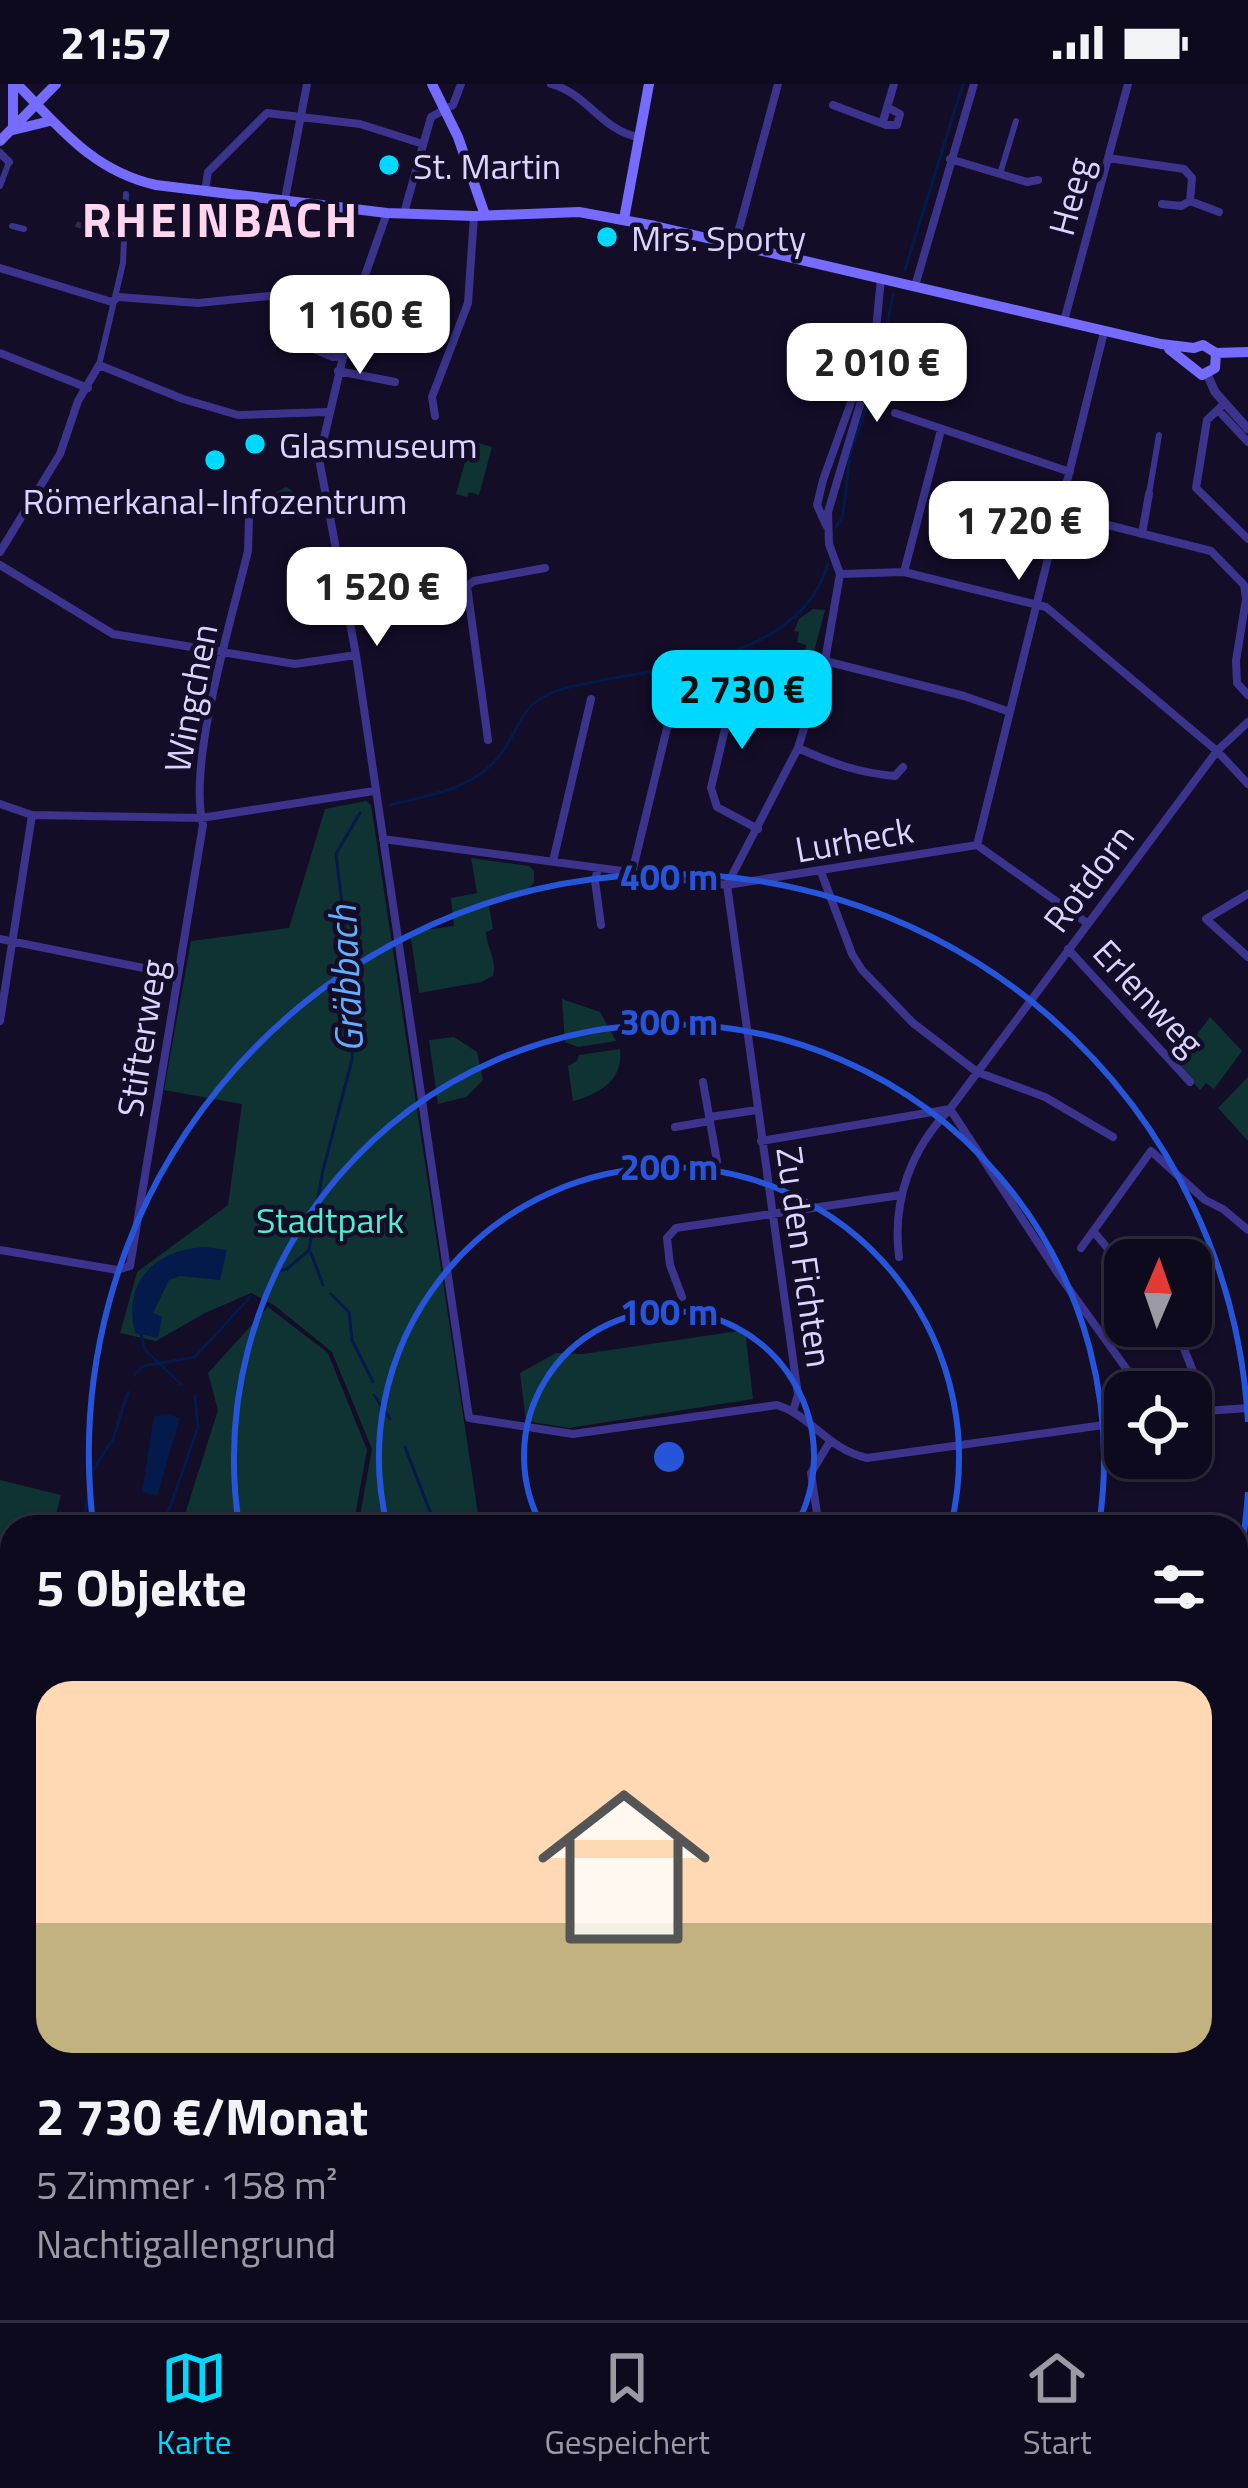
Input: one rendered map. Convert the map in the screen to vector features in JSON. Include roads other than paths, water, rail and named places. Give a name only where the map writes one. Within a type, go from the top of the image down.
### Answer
[{"type":"main road","points":[[15,84],[85,154],[116,173],[156,185],[386,213],[579,212],[735,244],[1103,332],[1161,344],[1204,345],[1216,353],[1248,352]]},
{"type":"main road","points":[[11,129],[15,84]]},
{"type":"main road","points":[[0,141],[56,84]]},
{"type":"main road","points":[[432,84],[446,109],[480,215]]},
{"type":"main road","points":[[624,219],[649,84]]},
{"type":"main road","points":[[11,129],[50,121]]},
{"type":"main road","points":[[1161,344],[1197,374],[1207,374],[1217,364],[1216,353]]},
{"type":"main road","points":[[1188,362],[1194,348]]},
{"type":"street","points":[[285,199],[307,84]]},
{"type":"street","points":[[404,214],[431,117],[454,105],[461,84]]},
{"type":"street","points":[[551,84],[585,101],[612,129],[639,137]]},
{"type":"street","points":[[735,244],[778,84]]},
{"type":"street","points":[[883,121],[894,84]]},
{"type":"street","points":[[915,286],[974,84]]},
{"type":"street","name":"Heeg","points":[[1064,322],[1128,84]]},
{"type":"street","points":[[833,105],[891,126],[900,114],[887,107]]},
{"type":"street","points":[[205,192],[208,172],[262,112],[360,124],[422,144]]},
{"type":"street","points":[[1000,174],[1016,121]]},
{"type":"street","points":[[0,153],[9,162],[0,186]]},
{"type":"street","points":[[1108,158],[1184,169],[1192,178],[1190,201]]},
{"type":"street","points":[[950,159],[1027,182],[1038,180]]},
{"type":"street","points":[[0,552],[60,454],[78,401],[100,361],[118,297],[126,194]]},
{"type":"street","points":[[1162,204],[1181,206],[1190,201],[1219,212]]},
{"type":"street","points":[[386,213],[357,298],[319,444],[356,655],[470,1418],[573,1434],[777,1406],[794,1411],[829,1443],[852,1455],[885,1458],[1104,1425]]},
{"type":"street","points":[[435,416],[432,398],[468,303],[480,215]]},
{"type":"street","points":[[12,226],[24,230]]},
{"type":"street","points":[[93,230],[112,236]]},
{"type":"street","points":[[0,268],[112,302],[118,297],[198,303],[299,293],[357,298]]},
{"type":"street","points":[[727,885],[798,748],[825,661],[840,574],[827,527],[836,479],[873,361],[881,278]]},
{"type":"street","points":[[1087,923],[977,845],[1103,332]]},
{"type":"street","points":[[287,338],[333,357],[342,356]]},
{"type":"street","points":[[0,353],[88,388]]},
{"type":"street","points":[[100,361],[183,398],[238,415],[327,412]]},
{"type":"street","points":[[338,371],[395,382]]},
{"type":"street","points":[[1207,374],[1221,407],[1248,442]]},
{"type":"street","points":[[1221,407],[1248,429]]},
{"type":"street","points":[[1221,407],[1207,420],[1196,488],[1248,539]]},
{"type":"street","points":[[895,413],[1070,472]]},
{"type":"street","points":[[904,572],[941,430]]},
{"type":"street","points":[[1142,534],[1159,435]]},
{"type":"street","points":[[1060,513],[1211,551],[1246,584],[1236,661],[1237,683],[1248,695]]},
{"type":"street","name":"Wingchen","points":[[201,818],[200,767],[248,551],[249,518]]},
{"type":"street","points":[[0,565],[113,634],[296,664],[356,655]]},
{"type":"street","points":[[488,740],[467,586],[473,580],[545,568]]},
{"type":"street","points":[[840,574],[904,572],[1036,603],[1062,619],[1217,751],[1248,784]]},
{"type":"street","points":[[825,661],[1010,712]]},
{"type":"street","points":[[739,670],[711,788],[717,807],[758,830]]},
{"type":"street","points":[[553,861],[591,699]]},
{"type":"street","name":"Rotdorn","points":[[901,1195],[931,1129],[1217,751],[1248,722]]},
{"type":"street","points":[[632,873],[668,724]]},
{"type":"street","points":[[798,748],[866,774],[896,776],[903,767]]},
{"type":"street","points":[[0,805],[32,815],[201,818],[374,791]]},
{"type":"street","points":[[0,1021],[32,815]]},
{"type":"street","name":"Stifterweg","points":[[0,1250],[117,1270],[130,1266],[201,818]]},
{"type":"street","name":"Lurheck","points":[[383,839],[727,885],[977,845]]},
{"type":"street","points":[[598,868],[595,881],[601,926]]},
{"type":"street","points":[[821,871],[843,939],[862,970],[914,1023],[977,1072],[1045,1097],[1113,1137]]},
{"type":"street","name":"Zu den Fichten","points":[[727,885],[798,1395],[794,1411]]},
{"type":"street","points":[[1248,894],[1206,919],[1248,957]]},
{"type":"street","points":[[0,939],[178,975]]},
{"type":"street","name":"Erlenweg","points":[[1068,949],[1190,1082]]},
{"type":"street","name":"Zu den Fichten","points":[[703,1082],[717,1161]]},
{"type":"street","points":[[761,1141],[950,1108],[1128,1371]]},
{"type":"street","name":"Zu den Fichten","points":[[675,1127],[757,1110]]},
{"type":"street","points":[[1081,1248],[1150,1151],[1205,1200],[1248,1230]]},
{"type":"street","points":[[682,1298],[670,1265],[669,1233],[676,1228],[901,1195],[896,1231],[899,1257]]},
{"type":"street","points":[[1094,1232],[1104,1244]]},
{"type":"street","points":[[1212,1409],[1248,1408]]},
{"type":"street","points":[[817,1515],[811,1473],[829,1443]]},
{"type":"water","points":[[206,1247],[227,1250],[220,1280],[180,1276],[169,1280],[153,1313],[162,1317],[158,1338],[135,1333],[134,1298],[147,1271],[172,1254]]},
{"type":"water","points":[[155,1416],[180,1418],[157,1496],[142,1492],[153,1421]]},
{"type":"waterway","name":"Gräbbach","points":[[905,270],[963,84]]},
{"type":"waterway","name":"Gräbbach","points":[[836,527],[843,515],[850,454],[878,373],[893,294]]},
{"type":"waterway","name":"Gräbbach","points":[[390,805],[452,788],[480,774],[503,751],[529,709],[548,694],[702,661],[766,637],[793,618],[814,594],[828,564]]},
{"type":"waterway","name":"Gräbbach","points":[[274,1272],[287,1269],[309,1250],[323,1170],[352,1060],[354,1004],[336,854],[360,813]]},
{"type":"waterway","points":[[311,1253],[323,1285]]},
{"type":"waterway","points":[[331,1294],[349,1312],[352,1340],[373,1382]]},
{"type":"waterway","name":"Gräbbach","points":[[134,1375],[143,1366],[195,1357],[250,1297]]},
{"type":"waterway","points":[[141,1334],[145,1350],[181,1384]]},
{"type":"waterway","points":[[84,1515],[93,1470],[113,1439],[128,1392]]},
{"type":"waterway","points":[[374,1395],[390,1419]]},
{"type":"waterway","name":"Gräbbach","points":[[167,1515],[198,1427],[195,1396]]},
{"type":"waterway","points":[[405,1447],[431,1515]]},
{"type":"tunnel","points":[[76,224],[93,230]]},
{"type":"place","name":"St. Martin","points":[[389,165]]},
{"type":"place","name":"Mrs. Sporty","points":[[607,237]]},
{"type":"place","name":"Glasmuseum","points":[[255,444]]},
{"type":"place","name":"Römerkanal-Infozentrum","points":[[215,460]]},
{"type":"district","name":"RHEINBACH","points":[[221,219]]},
{"type":"park label","name":"Stadtpark","points":[[330,1219]]}]
